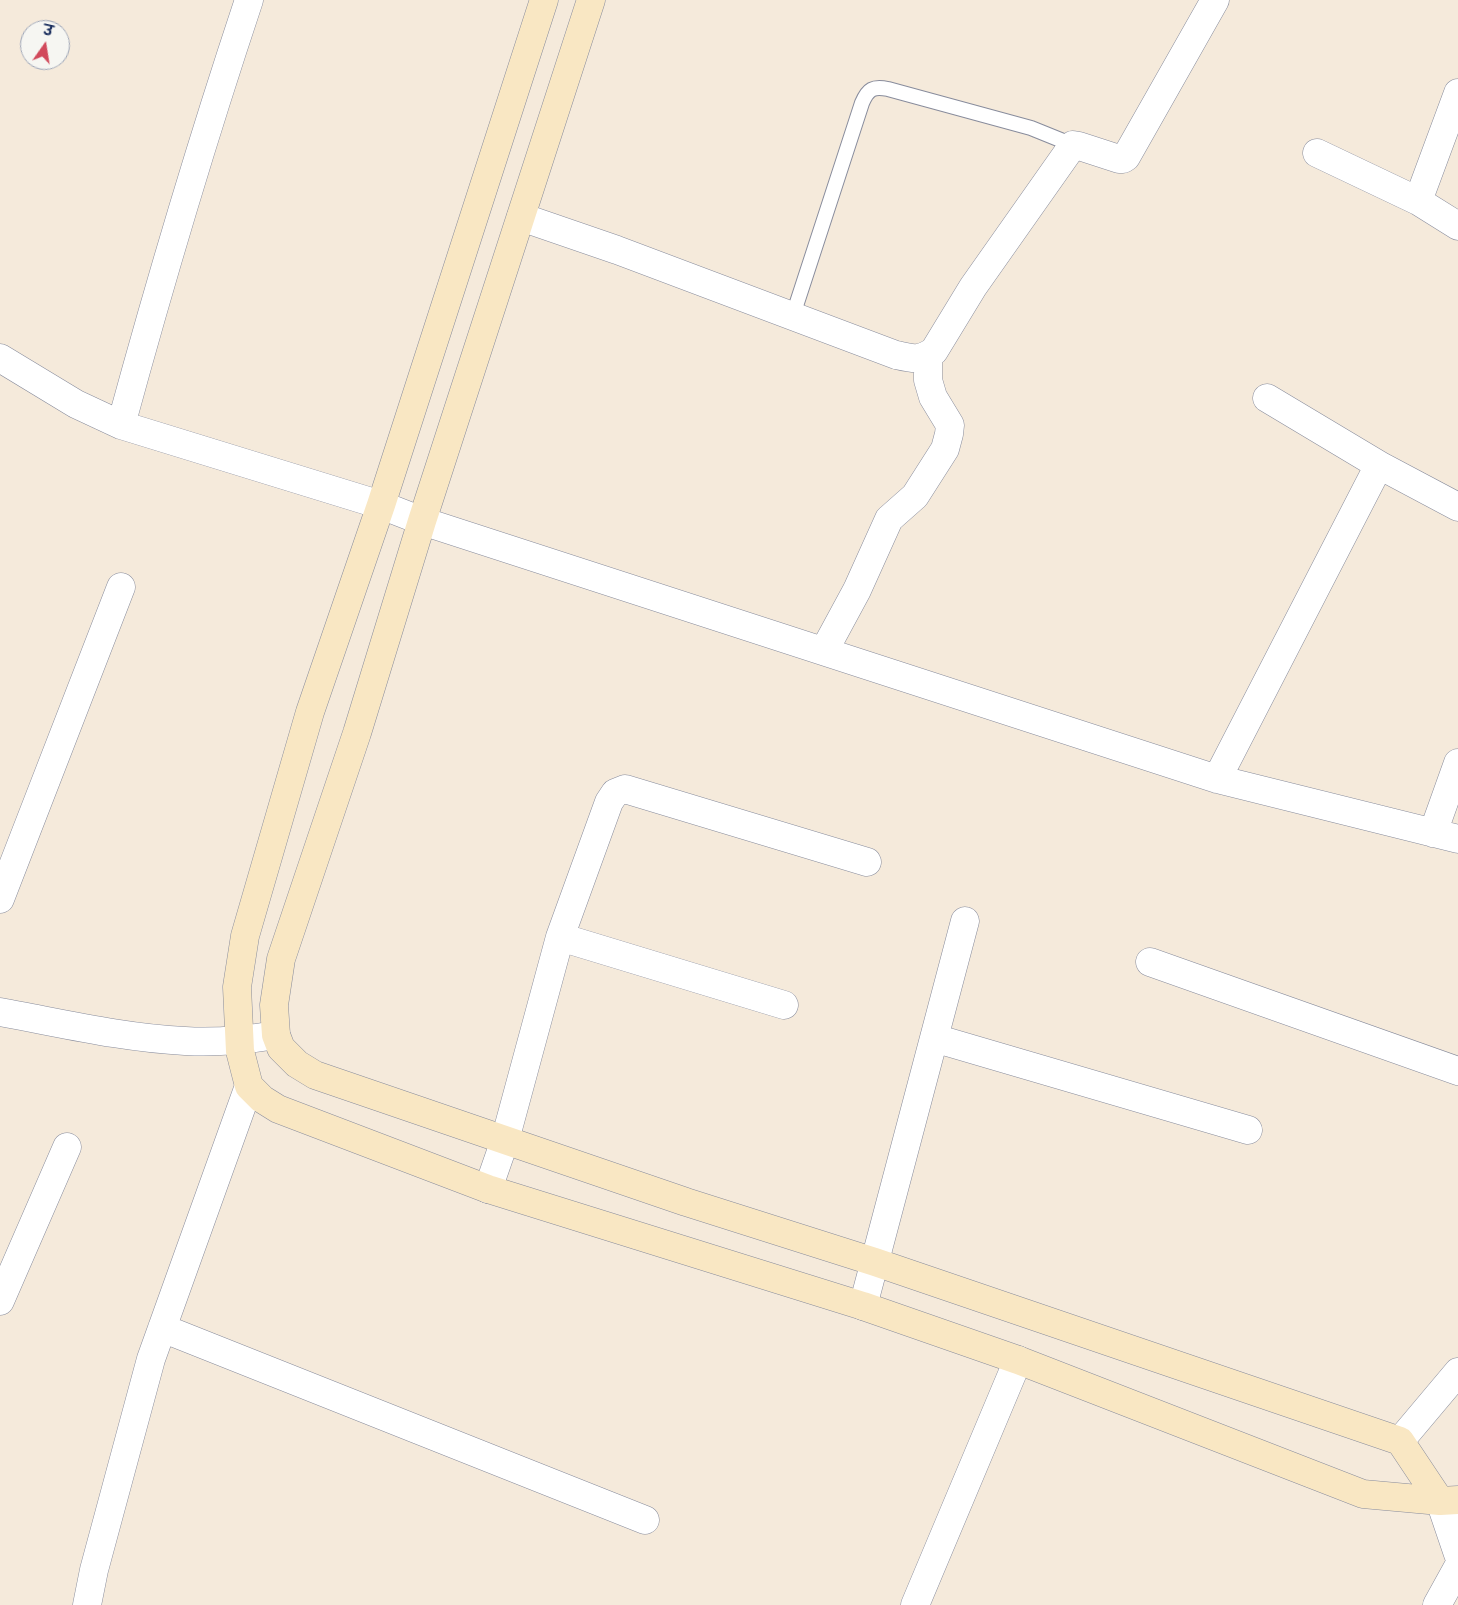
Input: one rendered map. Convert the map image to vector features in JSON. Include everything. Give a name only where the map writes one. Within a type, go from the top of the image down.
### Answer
[{"type":"street","points":[[121,425],[167,258],[214,103],[249,0]]},
{"type":"street","points":[[87,1605],[94,1570],[151,1359],[248,1086],[240,1051],[237,987],[245,936],[310,712],[381,505],[544,0]]},
{"type":"street","points":[[591,0],[422,520],[357,734],[281,959],[274,1005],[276,1036],[281,1048],[297,1064],[315,1075],[686,1202],[875,1262],[1400,1441],[1449,1500],[1458,1554]]},
{"type":"street","points":[[521,217],[617,250],[896,355],[915,359],[924,358],[934,351],[972,287],[1073,145],[1119,159],[1123,159],[1126,156],[1215,0]]},
{"type":"street","points":[[1418,201],[1458,93]]},
{"type":"street","points":[[1317,153],[1418,201],[1458,226]]},
{"type":"street","points":[[824,651],[857,590],[889,519],[915,496],[944,448],[950,434],[950,425],[933,397],[928,380],[928,355]]},
{"type":"street","points":[[0,358],[76,404],[121,425],[381,505],[422,520],[1217,778],[1446,836],[1458,763]]},
{"type":"street","points":[[1267,398],[1379,465],[1458,507]]},
{"type":"street","points":[[1217,778],[1379,465]]},
{"type":"street","points":[[0,899],[121,587]]},
{"type":"street","points":[[488,1189],[505,1140],[560,937],[609,802],[615,794],[624,789],[867,862]]},
{"type":"street","points":[[863,1306],[965,921]]},
{"type":"street","points":[[560,937],[784,1005]]},
{"type":"street","points":[[1150,962],[1458,1071]]},
{"type":"street","points":[[0,1012],[151,1038],[187,1041],[239,1041],[276,1036]]},
{"type":"street","points":[[934,1038],[1248,1130]]},
{"type":"street","points":[[248,1086],[262,1099],[278,1109],[488,1189],[863,1306],[1018,1360],[1363,1494],[1449,1500]]},
{"type":"street","points":[[0,1301],[67,1147]]},
{"type":"street","points":[[162,1328],[645,1520]]},
{"type":"street","points":[[915,1605],[1018,1360]]},
{"type":"street","points":[[1400,1441],[1458,1372]]},
{"type":"street","points":[[1437,1605],[1458,1568]]},
{"type":"lane","points":[[793,315],[862,103],[866,93],[871,89],[878,87],[888,89],[1031,128],[1073,145]]}]
